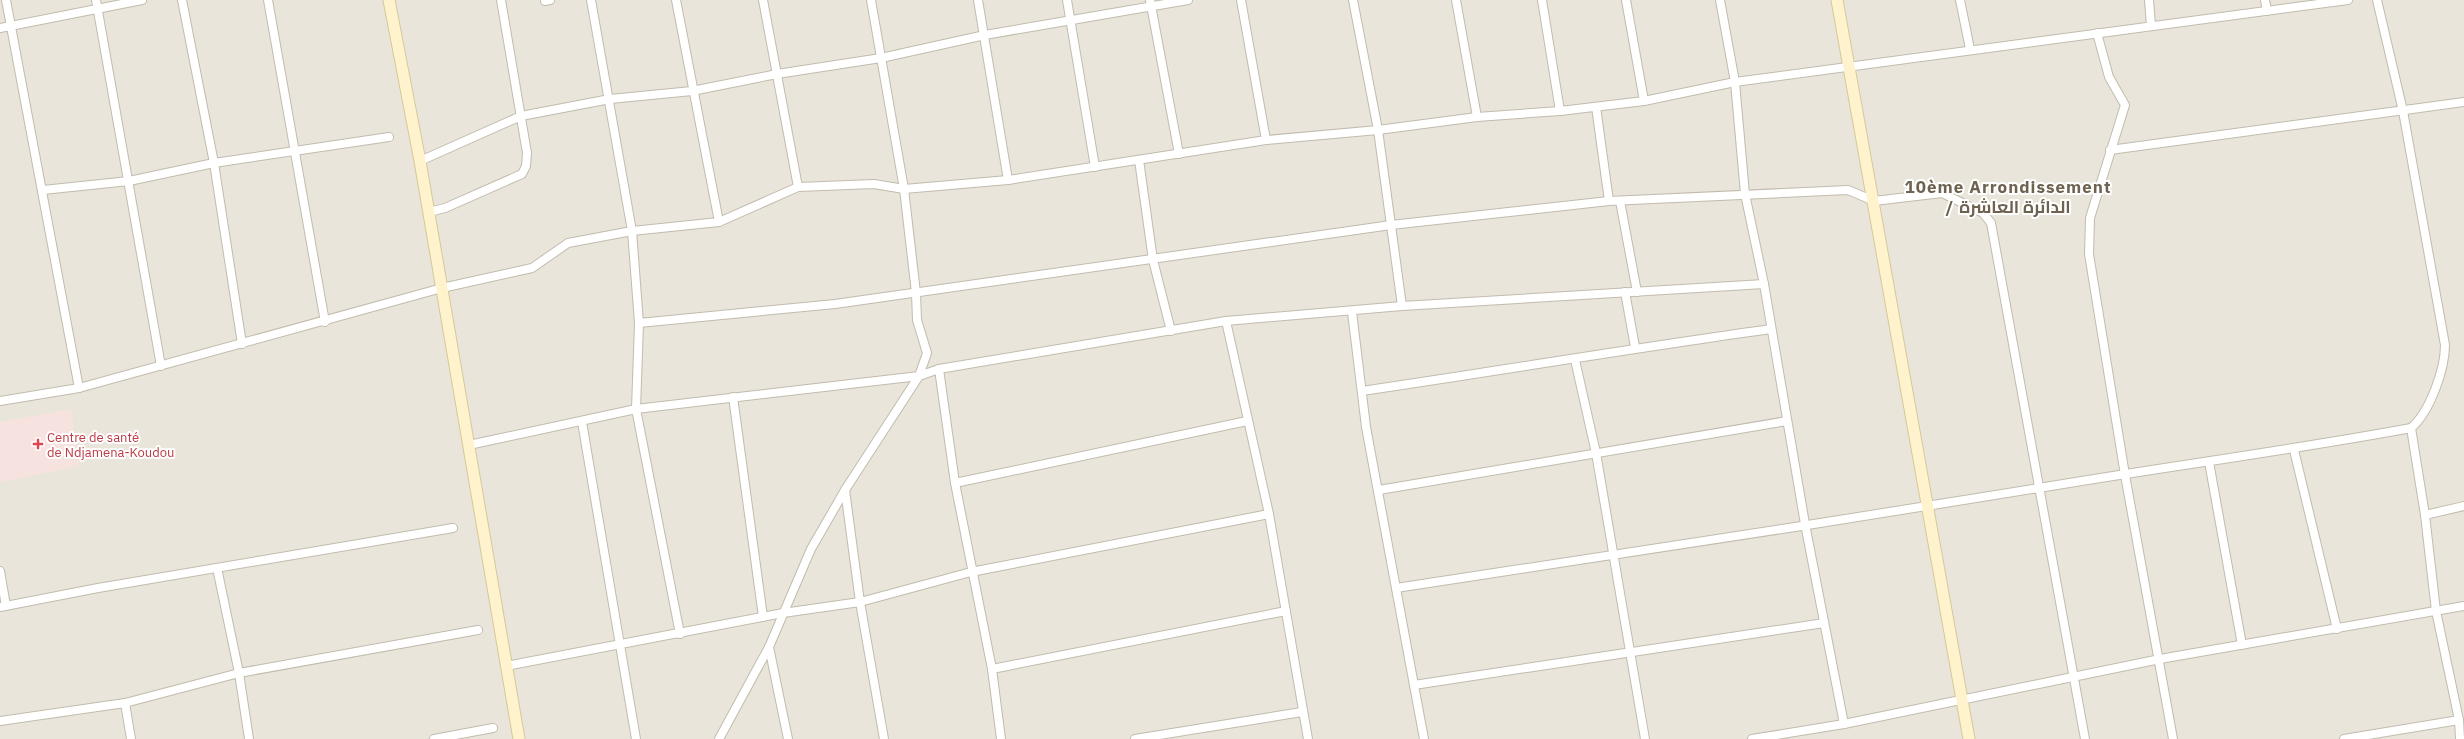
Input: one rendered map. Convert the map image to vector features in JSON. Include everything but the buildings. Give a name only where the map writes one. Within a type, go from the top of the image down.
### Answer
[{"type":"street","points":[[6,0],[43,190],[79,388]]},
{"type":"street","points":[[0,28],[97,4],[142,0]]},
{"type":"street","points":[[182,0],[214,163],[242,344]]},
{"type":"street","points":[[268,0],[296,150],[325,322]]},
{"type":"street","points":[[389,0],[429,212],[519,739]]},
{"type":"street","points":[[429,212],[445,208],[522,174],[526,166],[527,153],[502,0]]},
{"type":"street","points":[[592,0],[632,231],[638,323],[636,410],[680,634]]},
{"type":"street","points":[[676,0],[692,91],[719,222]]},
{"type":"street","points":[[763,0],[798,187]]},
{"type":"street","points":[[719,739],[769,647],[812,549],[845,490],[919,376],[927,353],[917,320],[916,293],[904,189],[871,0]]},
{"type":"street","points":[[978,0],[1008,180]]},
{"type":"street","points":[[1067,0],[1094,167]]},
{"type":"street","points":[[420,161],[521,116],[610,99],[692,91],[777,74],[881,58],[985,35],[1071,22],[1150,3],[1188,0]]},
{"type":"street","points":[[1241,0],[1266,140]]},
{"type":"street","points":[[1353,0],[1378,130],[1402,306]]},
{"type":"street","points":[[1456,0],[1477,117]]},
{"type":"street","points":[[1542,0],[1560,111]]},
{"type":"street","points":[[1626,0],[1644,101]]},
{"type":"street","points":[[1720,0],[1735,82],[1745,194],[1764,284],[1770,329],[1805,524],[1844,724]]},
{"type":"street","points":[[1837,0],[1970,739]]},
{"type":"street","points":[[1960,0],[1970,49]]},
{"type":"street","points":[[2149,0],[2152,26]]},
{"type":"street","points":[[2265,0],[2267,11]]},
{"type":"street","points":[[0,401],[79,388],[325,322],[442,288],[532,268],[568,243],[632,231],[719,222],[798,187],[874,184],[904,189],[1008,180],[1266,140],[1378,130],[1477,117],[1560,111],[1644,101],[1735,82],[1970,49],[2348,0]]},
{"type":"street","points":[[1396,588],[1805,524],[1929,508],[2039,488],[2294,450],[2411,428],[2417,422],[2441,378],[2445,345],[2403,111],[2377,0]]},
{"type":"street","points":[[1150,3],[1179,154]]},
{"type":"street","points":[[97,4],[161,366]]},
{"type":"street","points":[[2097,33],[2109,76],[2126,105],[2110,150],[2090,218],[2088,254],[2125,475],[2160,659],[2173,739]]},
{"type":"street","points":[[2110,150],[2464,102]]},
{"type":"street","points":[[1596,107],[1609,201]]},
{"type":"street","points":[[43,190],[129,181],[214,163],[389,137]]},
{"type":"street","points":[[1139,160],[1153,260],[1171,330]]},
{"type":"street","points":[[638,323],[835,304],[1391,225],[1609,201],[1848,190],[1874,202],[1942,194],[1988,217],[1991,223],[2075,677],[2085,739]]},
{"type":"street","points":[[1620,201],[1637,292]]},
{"type":"street","points":[[469,445],[636,410],[733,397],[919,376],[939,369],[1226,322],[1352,312],[1402,306],[1764,284]]},
{"type":"street","points":[[1625,292],[1635,347]]},
{"type":"street","points":[[1352,312],[1362,392],[1378,490],[1424,739]]},
{"type":"street","points":[[1226,322],[1268,514],[1308,739]]},
{"type":"street","points":[[1362,392],[1575,360],[1635,347],[1770,329]]},
{"type":"street","points":[[1575,360],[1596,453],[1645,739]]},
{"type":"street","points":[[939,369],[955,483],[992,669],[1001,739]]},
{"type":"street","points":[[733,397],[763,617]]},
{"type":"street","points":[[955,483],[1247,421]]},
{"type":"street","points":[[1378,490],[1787,421]]},
{"type":"street","points":[[582,422],[636,739]]},
{"type":"street","points":[[2411,428],[2425,515],[2436,611],[2459,720],[2460,739]]},
{"type":"street","points":[[2294,450],[2337,629]]},
{"type":"street","points":[[2210,462],[2242,645]]},
{"type":"street","points":[[845,490],[860,602],[884,739]]},
{"type":"street","points":[[2425,515],[2464,506]]},
{"type":"street","points":[[506,666],[680,634],[783,613],[860,602],[972,572],[1268,514]]},
{"type":"street","points":[[0,572],[3,606],[98,588],[454,528]]},
{"type":"street","points":[[217,568],[239,673],[250,739]]},
{"type":"street","points":[[1752,739],[1844,724],[2160,659],[2464,606]]},
{"type":"street","points":[[992,669],[1286,611]]},
{"type":"street","points":[[1414,685],[1824,623]]},
{"type":"street","points":[[0,721],[125,703],[239,673],[478,630]]},
{"type":"street","points":[[769,647],[788,739]]},
{"type":"street","points":[[125,703],[131,739]]},
{"type":"street","points":[[1135,739],[1302,712]]},
{"type":"street","points":[[2344,739],[2459,720]]},
{"type":"street","points":[[434,739],[493,728]]},
{"type":"shaded area","points":[[0,0],[2464,0],[2464,739],[0,739]]},
{"type":"shaded area","name":"Centre de santé de Ndjamena-Koudou","points":[[71,409],[79,466],[0,482],[0,422]]},
{"type":"place","name":"Centre de santé de Ndjamena-Koudou","points":[[38,444]]},
{"type":"district","name":"10ème Arrondissement / الدائرة العاشرة","points":[[2008,197]]}]
